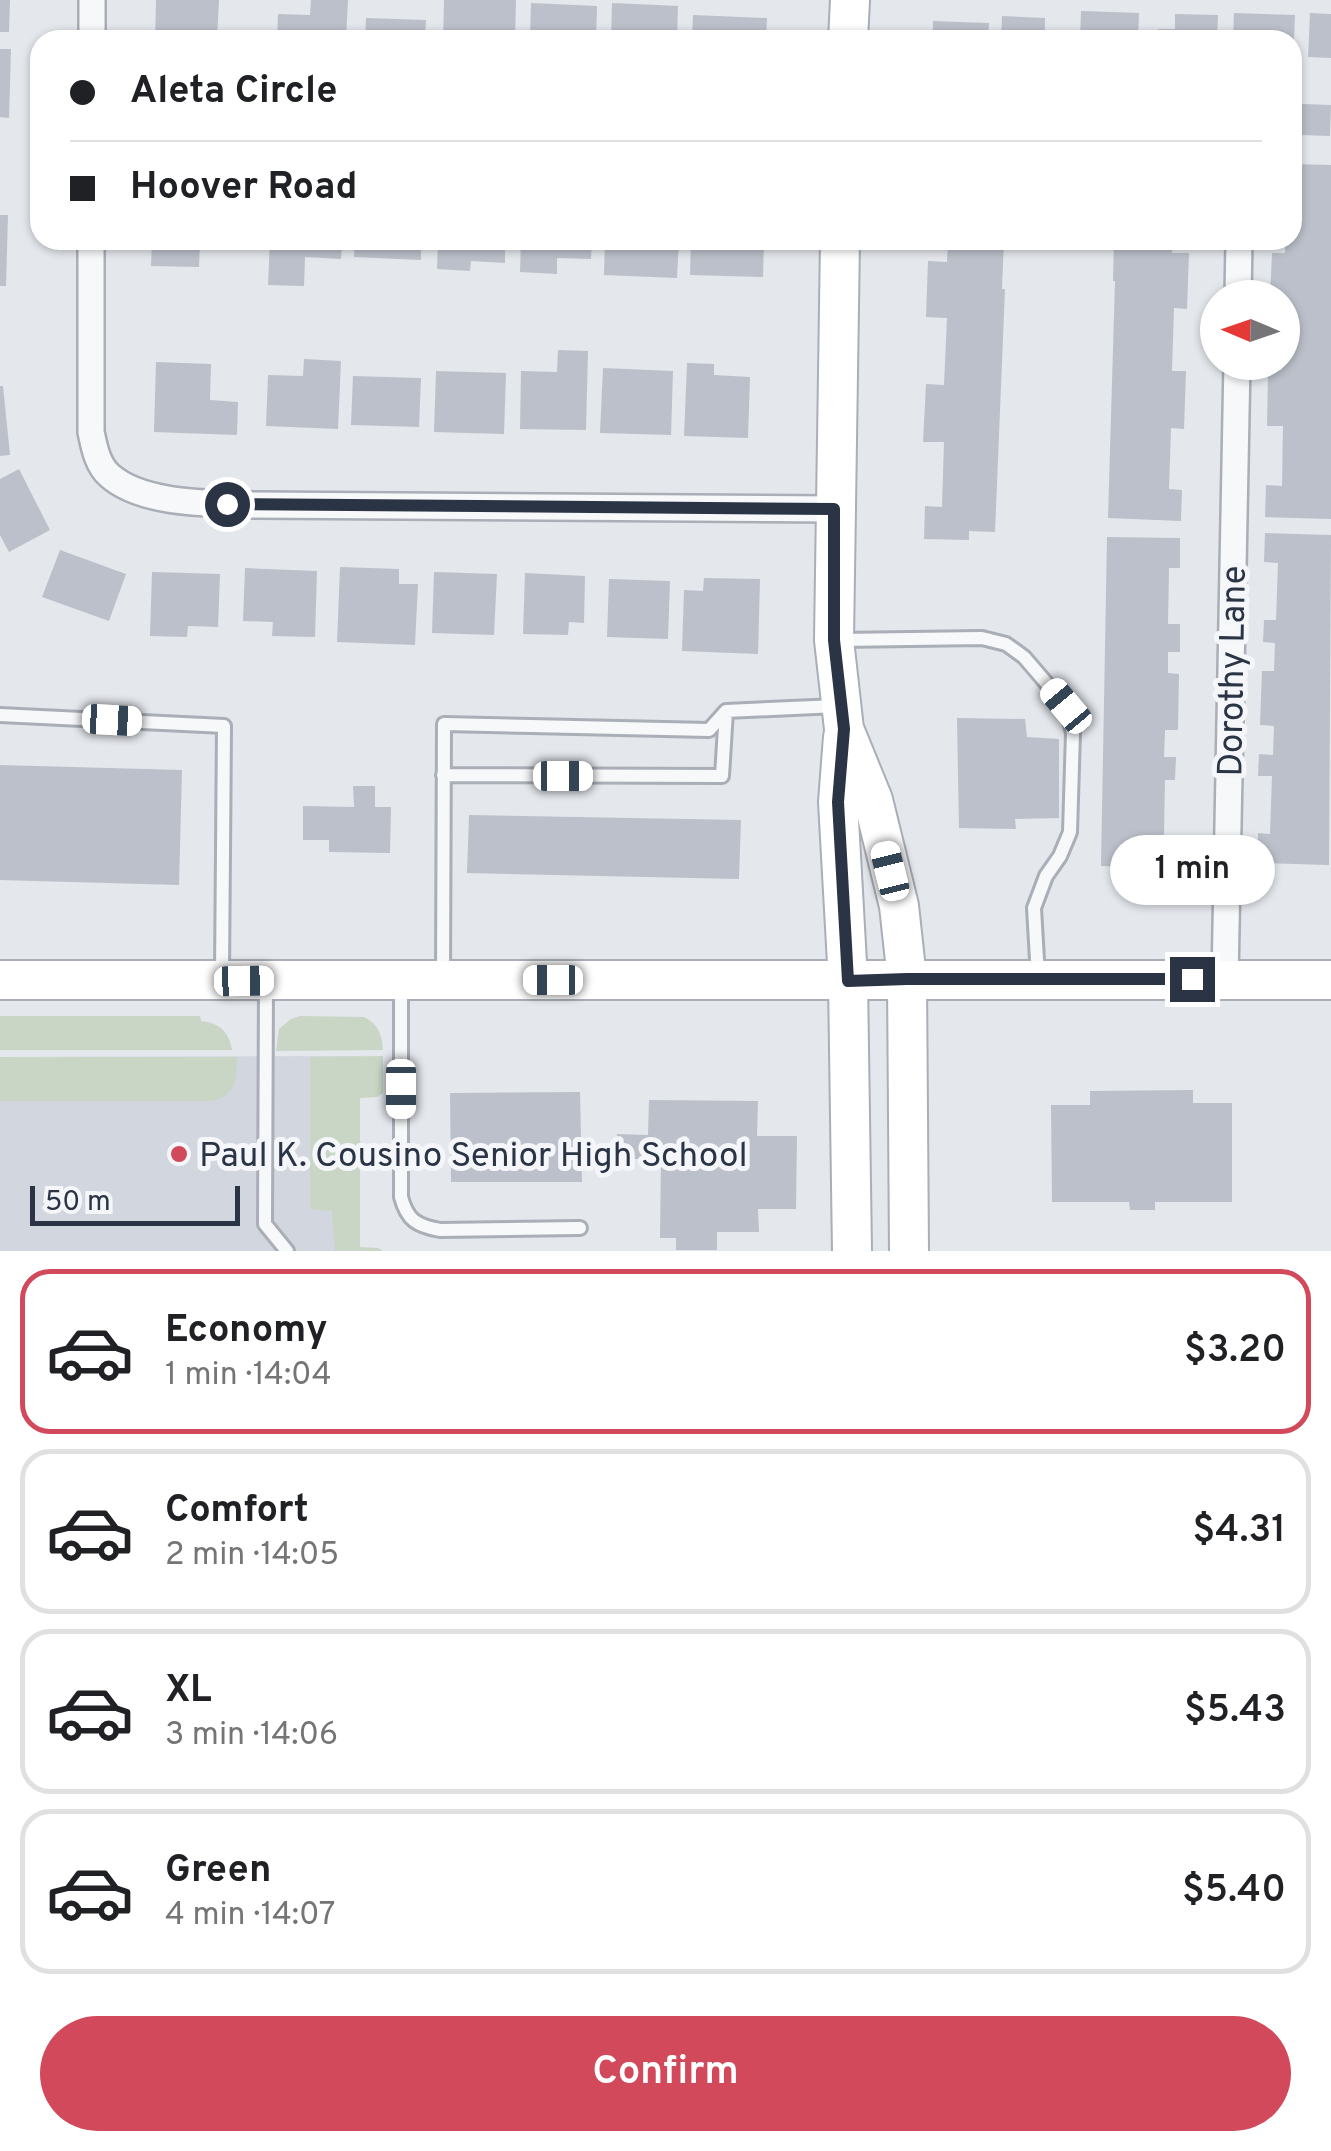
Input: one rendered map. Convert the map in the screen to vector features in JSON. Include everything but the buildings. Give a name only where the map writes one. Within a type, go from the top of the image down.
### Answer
[{"type":"street","points":[[92,0],[92,30]]},
{"type":"street","points":[[848,30],[850,0]]},
{"type":"street","points":[[91,250],[91,432],[106,473],[142,492],[200,502],[253,505],[834,509]]},
{"type":"street","points":[[840,250],[834,640],[842,718],[838,802],[848,981],[852,1251]]},
{"type":"street","points":[[1239,280],[1240,250]]},
{"type":"street","name":"Dorothy Lane","points":[[1225,979],[1237,380]]},
{"type":"street","points":[[842,718],[873,800],[899,906],[907,979],[909,1251]]},
{"type":"street","points":[[0,980],[1331,980]]},
{"type":"lane","points":[[834,640],[982,638],[1006,644],[1024,657],[1066,706],[1073,733],[1070,832],[1034,908],[1038,980]]},
{"type":"lane","points":[[726,711],[842,718]]},
{"type":"lane","points":[[443,775],[722,776],[726,711]]},
{"type":"lane","points":[[442,980],[444,724],[709,730],[726,711]]},
{"type":"lane","points":[[0,715],[224,726],[222,982]]},
{"type":"lane","points":[[266,980],[265,1224],[287,1251]]},
{"type":"lane","points":[[400,980],[401,1197],[405,1211],[426,1228],[440,1230],[580,1228]]},
{"type":"shaded area","name":"Paul K. Cousino Senior High School","points":[[358,1056],[358,1251],[0,1251],[0,1057]]},
{"type":"green space","points":[[0,1016],[200,1016],[201,1021],[222,1030],[232,1050],[0,1050]]},
{"type":"green space","points":[[300,1016],[364,1017],[378,1030],[383,1050],[276,1051],[279,1029]]},
{"type":"green space","points":[[383,1056],[383,1093],[360,1098],[360,1247],[383,1251],[335,1251],[332,1211],[310,1209],[310,1057]]},
{"type":"green space","points":[[0,1057],[237,1057],[237,1065],[230,1091],[211,1101],[0,1101]]},
{"type":"place","name":"Paul K. Cousino Senior High School","points":[[179,1154]]},
{"type":"route","points":[[227,504],[834,509],[834,640],[844,729],[838,802],[848,981],[1192,979]]}]
